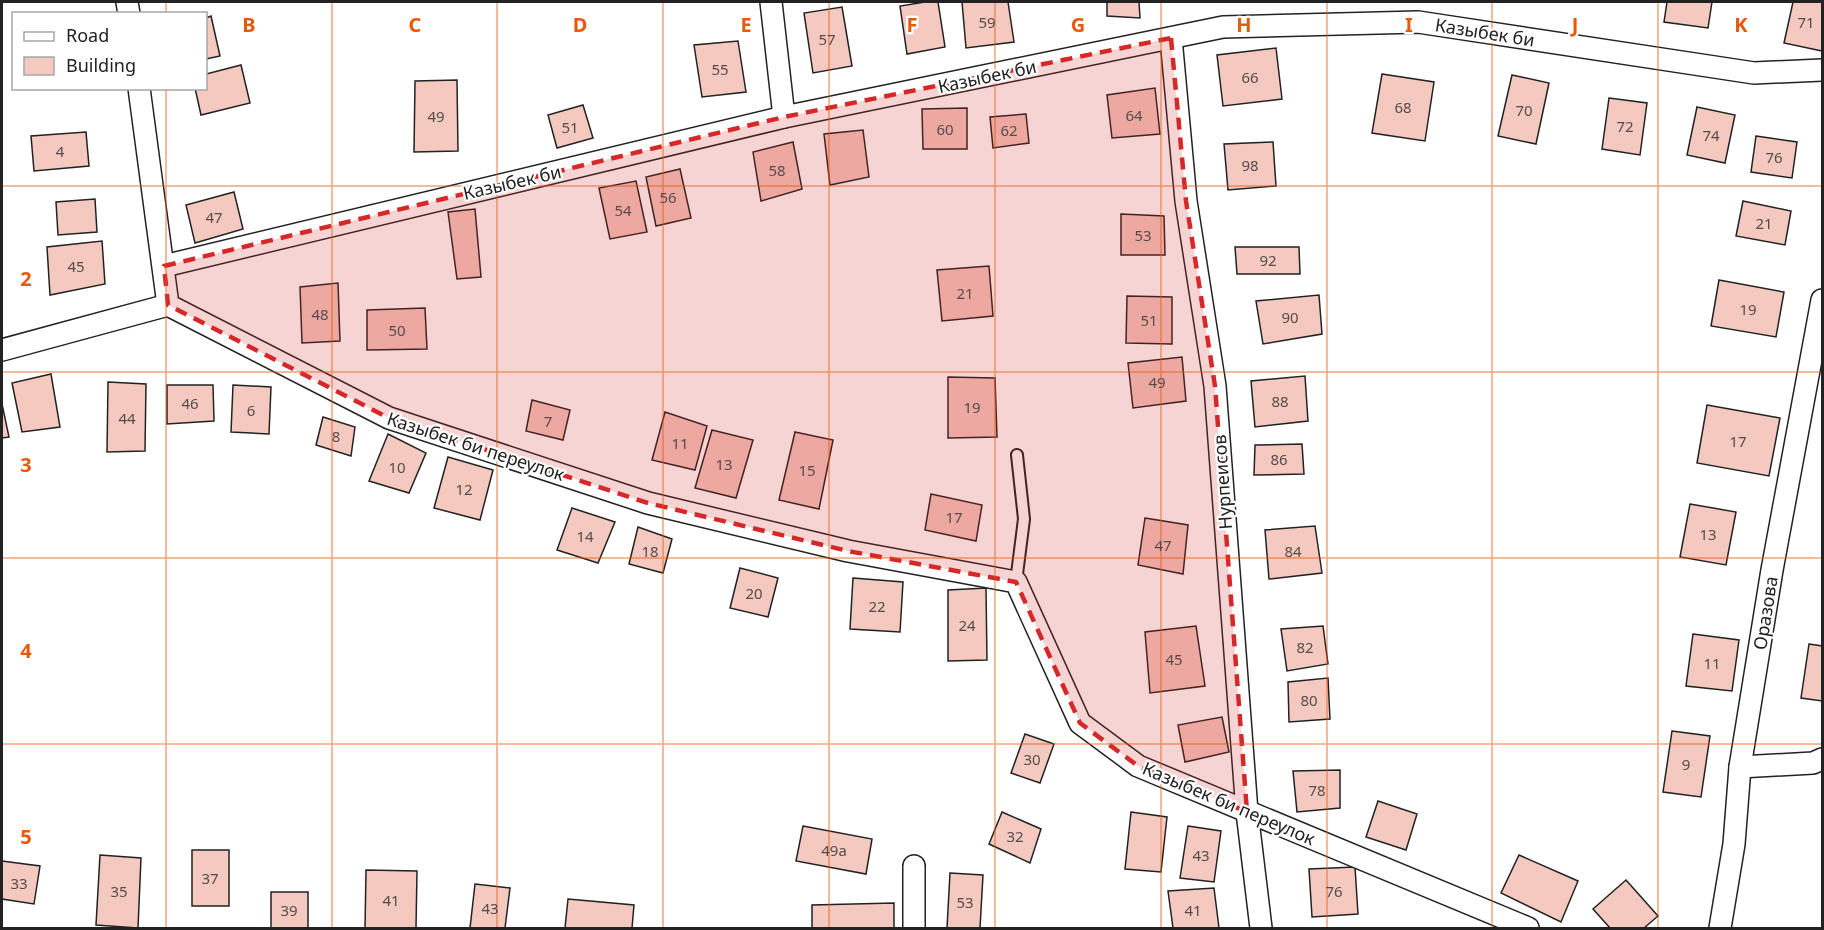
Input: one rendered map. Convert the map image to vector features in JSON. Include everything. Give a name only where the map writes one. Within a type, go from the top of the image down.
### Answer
[{"type":"street","points":[[771,2],[784,117]]},
{"type":"street","name":"Казыбек би","points":[[164,266],[784,117],[1223,27],[1418,22],[1754,73],[1822,70]]},
{"type":"street","name":"Нурпеисов","points":[[1171,38],[1186,201],[1215,386],[1247,812],[1261,928]]},
{"type":"street","points":[[2,350],[168,305],[139,90]]},
{"type":"street","name":"Оразова","points":[[1720,928],[1734,844],[1740,767],[1772,570],[1822,300]]},
{"type":"street","name":"Казыбек би переулок","points":[[168,305],[400,422],[648,503],[848,551],[1016,582],[1080,723],[1138,766],[1528,928]]},
{"type":"street","points":[[1740,767],[1813,763],[1822,759]]},
{"type":"street","points":[[914,866],[914,928]]},
{"type":"lane","points":[[1016,582],[1024,519],[1017,455]]},
{"type":"highlighted area","points":[[1171,38],[1186,201],[1215,386],[1247,812],[1138,766],[1080,723],[1016,582],[848,551],[648,503],[389,418],[168,305],[164,266],[784,117]]},
{"type":"building","points":[[938,2],[945,47],[907,54],[900,6]]},
{"type":"building","points":[[962,2],[1008,2],[1014,42],[966,48]]},
{"type":"building","points":[[1107,2],[1139,2],[1140,18],[1107,16]]},
{"type":"building","points":[[1667,2],[1712,2],[1708,28],[1664,22]]},
{"type":"building","points":[[1793,2],[1822,2],[1822,51],[1784,43]]},
{"type":"building","points":[[842,7],[852,66],[813,73],[804,13]]},
{"type":"building","points":[[211,16],[220,56],[207,59],[207,18]]},
{"type":"building","points":[[738,41],[746,92],[702,97],[694,45]]},
{"type":"building","points":[[1276,48],[1282,99],[1223,106],[1217,55]]},
{"type":"building","points":[[241,65],[250,103],[201,115],[195,90],[207,90],[207,74]]},
{"type":"building","points":[[1382,74],[1434,82],[1425,141],[1372,133]]},
{"type":"building","points":[[1512,75],[1549,83],[1536,144],[1498,136]]},
{"type":"building","points":[[457,80],[458,151],[414,152],[415,81]]},
{"type":"building","points":[[1155,88],[1160,134],[1112,138],[1107,95]]},
{"type":"building","points":[[1609,98],[1647,103],[1640,155],[1602,149]]},
{"type":"building","points":[[583,105],[593,138],[557,148],[548,115]]},
{"type":"building","points":[[1697,107],[1735,115],[1725,163],[1687,155]]},
{"type":"building","points":[[967,108],[967,149],[923,149],[922,109]]},
{"type":"building","points":[[1026,114],[1029,143],[993,148],[990,117]]},
{"type":"building","points":[[863,130],[869,177],[830,185],[824,134]]},
{"type":"building","points":[[86,132],[89,166],[34,171],[31,136]]},
{"type":"building","points":[[1756,136],[1797,142],[1792,178],[1751,172]]},
{"type":"building","points":[[793,142],[802,189],[761,201],[753,152]]},
{"type":"building","points":[[1273,142],[1276,186],[1228,190],[1224,144]]},
{"type":"building","points":[[680,169],[691,218],[656,226],[646,177]]},
{"type":"building","points":[[636,181],[647,232],[610,239],[599,188]]},
{"type":"building","points":[[234,192],[243,229],[195,243],[186,205]]},
{"type":"building","points":[[95,199],[97,232],[58,235],[56,202]]},
{"type":"building","points":[[1743,201],[1791,211],[1785,245],[1736,236]]},
{"type":"building","points":[[475,209],[481,277],[457,279],[448,212]]},
{"type":"building","points":[[1121,214],[1164,216],[1165,255],[1121,255]]},
{"type":"building","points":[[102,241],[105,284],[50,295],[47,247]]},
{"type":"building","points":[[1235,247],[1299,247],[1300,274],[1237,274]]},
{"type":"building","points":[[989,266],[993,316],[942,321],[937,270]]},
{"type":"building","points":[[1719,280],[1784,292],[1776,337],[1711,326]]},
{"type":"building","points":[[338,283],[340,341],[302,343],[300,287]]},
{"type":"building","points":[[1319,295],[1322,334],[1263,344],[1256,301]]},
{"type":"building","points":[[1127,296],[1172,297],[1172,344],[1126,343]]},
{"type":"building","points":[[425,308],[427,349],[367,350],[367,310]]},
{"type":"building","points":[[1182,357],[1186,401],[1133,408],[1128,363]]},
{"type":"building","points":[[51,374],[60,427],[22,432],[12,383]]},
{"type":"building","points":[[1305,376],[1308,421],[1255,427],[1251,381]]},
{"type":"building","points":[[948,377],[995,378],[997,437],[948,438]]},
{"type":"building","points":[[108,382],[146,384],[145,451],[107,452]]},
{"type":"building","points":[[167,385],[213,385],[214,421],[167,424]]},
{"type":"building","points":[[233,385],[271,387],[269,434],[231,432]]},
{"type":"building","points":[[532,400],[570,410],[563,440],[526,431]]},
{"type":"building","points":[[2,404],[9,437],[2,438]]},
{"type":"building","points":[[1707,405],[1780,418],[1769,476],[1697,463]]},
{"type":"building","points":[[665,412],[707,426],[695,470],[652,460]]},
{"type":"building","points":[[323,417],[355,427],[351,456],[316,445]]},
{"type":"building","points":[[712,430],[753,440],[736,498],[695,488]]},
{"type":"building","points":[[795,432],[833,440],[819,509],[779,500]]},
{"type":"building","points":[[388,434],[426,453],[409,493],[369,481]]},
{"type":"building","points":[[1302,444],[1304,474],[1254,475],[1255,445]]},
{"type":"building","points":[[448,457],[493,470],[480,520],[434,508]]},
{"type":"building","points":[[931,494],[982,505],[976,541],[925,530]]},
{"type":"building","points":[[1690,504],[1736,512],[1726,565],[1680,557]]},
{"type":"building","points":[[572,508],[615,522],[598,563],[557,550]]},
{"type":"building","points":[[1145,518],[1188,525],[1183,574],[1138,565]]},
{"type":"building","points":[[1315,526],[1322,573],[1269,579],[1265,530]]},
{"type":"building","points":[[638,527],[672,539],[663,573],[629,564]]},
{"type":"building","points":[[740,568],[778,578],[768,617],[730,608]]},
{"type":"building","points":[[853,578],[903,582],[900,632],[850,629]]},
{"type":"building","points":[[986,588],[987,660],[948,661],[948,590]]},
{"type":"building","points":[[1196,626],[1205,686],[1150,693],[1145,632]]},
{"type":"building","points":[[1323,626],[1328,664],[1287,671],[1281,629]]},
{"type":"building","points":[[1693,634],[1739,640],[1732,691],[1686,686]]},
{"type":"building","points":[[1809,644],[1822,646],[1822,701],[1801,698]]},
{"type":"building","points":[[1328,678],[1330,719],[1289,722],[1288,682]]},
{"type":"building","points":[[1222,717],[1229,752],[1185,762],[1178,725]]},
{"type":"building","points":[[1672,731],[1710,736],[1701,797],[1663,792]]},
{"type":"building","points":[[1025,734],[1054,744],[1040,783],[1011,773]]},
{"type":"building","points":[[1340,770],[1340,808],[1297,812],[1293,771]]},
{"type":"building","points":[[1378,801],[1417,814],[1406,850],[1366,837]]},
{"type":"building","points":[[1002,812],[1041,829],[1030,863],[989,844]]},
{"type":"building","points":[[1131,812],[1167,817],[1161,872],[1125,869]]},
{"type":"building","points":[[803,826],[872,839],[866,874],[796,861]]},
{"type":"building","points":[[1188,826],[1221,831],[1214,882],[1180,878]]},
{"type":"building","points":[[192,850],[229,850],[229,906],[192,906]]},
{"type":"building","points":[[100,855],[141,858],[138,928],[96,925]]},
{"type":"building","points":[[1519,855],[1578,881],[1561,922],[1501,893]]},
{"type":"building","points":[[2,861],[40,866],[34,904],[2,899]]},
{"type":"building","points":[[1355,867],[1358,914],[1312,917],[1309,869]]},
{"type":"building","points":[[366,870],[417,871],[416,928],[365,928]]},
{"type":"building","points":[[950,873],[983,875],[980,928],[947,928]]},
{"type":"building","points":[[1626,880],[1658,916],[1644,928],[1610,928],[1593,909]]},
{"type":"building","points":[[475,884],[510,888],[505,928],[470,928]]},
{"type":"building","points":[[1214,888],[1219,928],[1173,928],[1168,891]]},
{"type":"building","points":[[271,892],[308,892],[308,928],[271,928]]},
{"type":"building","points":[[568,899],[634,905],[632,928],[565,928]]},
{"type":"building","points":[[894,903],[894,928],[812,928],[812,905]]}]
